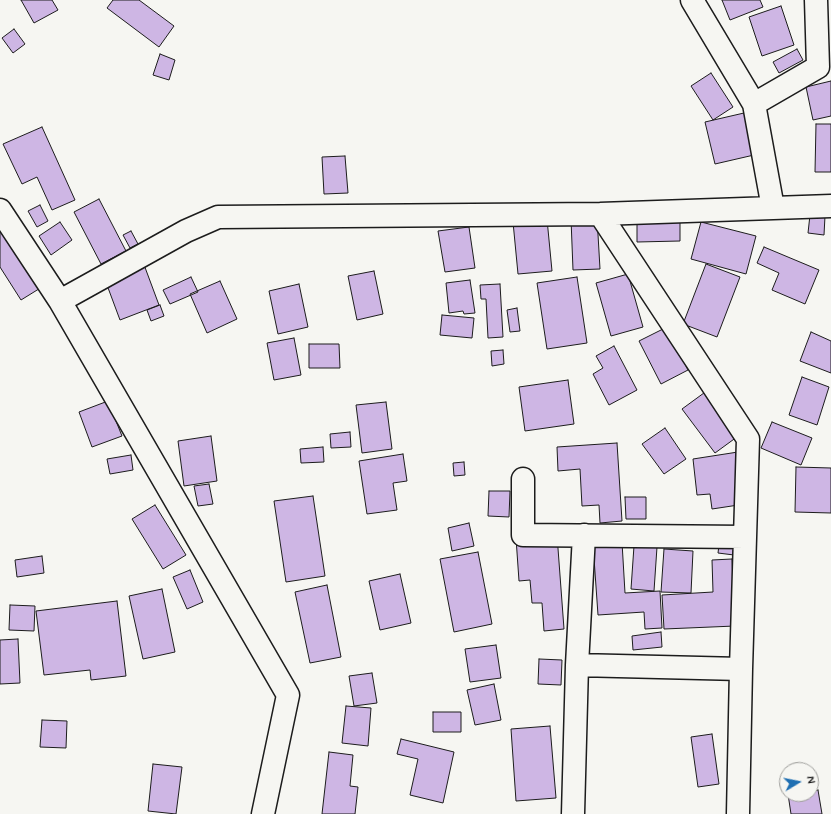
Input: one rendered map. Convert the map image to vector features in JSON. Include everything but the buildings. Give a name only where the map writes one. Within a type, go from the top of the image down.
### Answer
[{"type":"street","points":[[692,0],[754,104],[773,208]]},
{"type":"street","points":[[754,104],[818,67],[816,0]]},
{"type":"street","points":[[60,300],[186,231],[218,216],[600,214],[831,206]]},
{"type":"street","points":[[0,210],[60,300],[288,695],[263,814]]},
{"type":"street","points":[[600,214],[748,439],[738,814]]},
{"type":"street","points":[[523,479],[523,535],[745,537]]},
{"type":"street","points":[[573,814],[577,665],[584,535]]},
{"type":"street","points":[[577,665],[741,669]]}]
